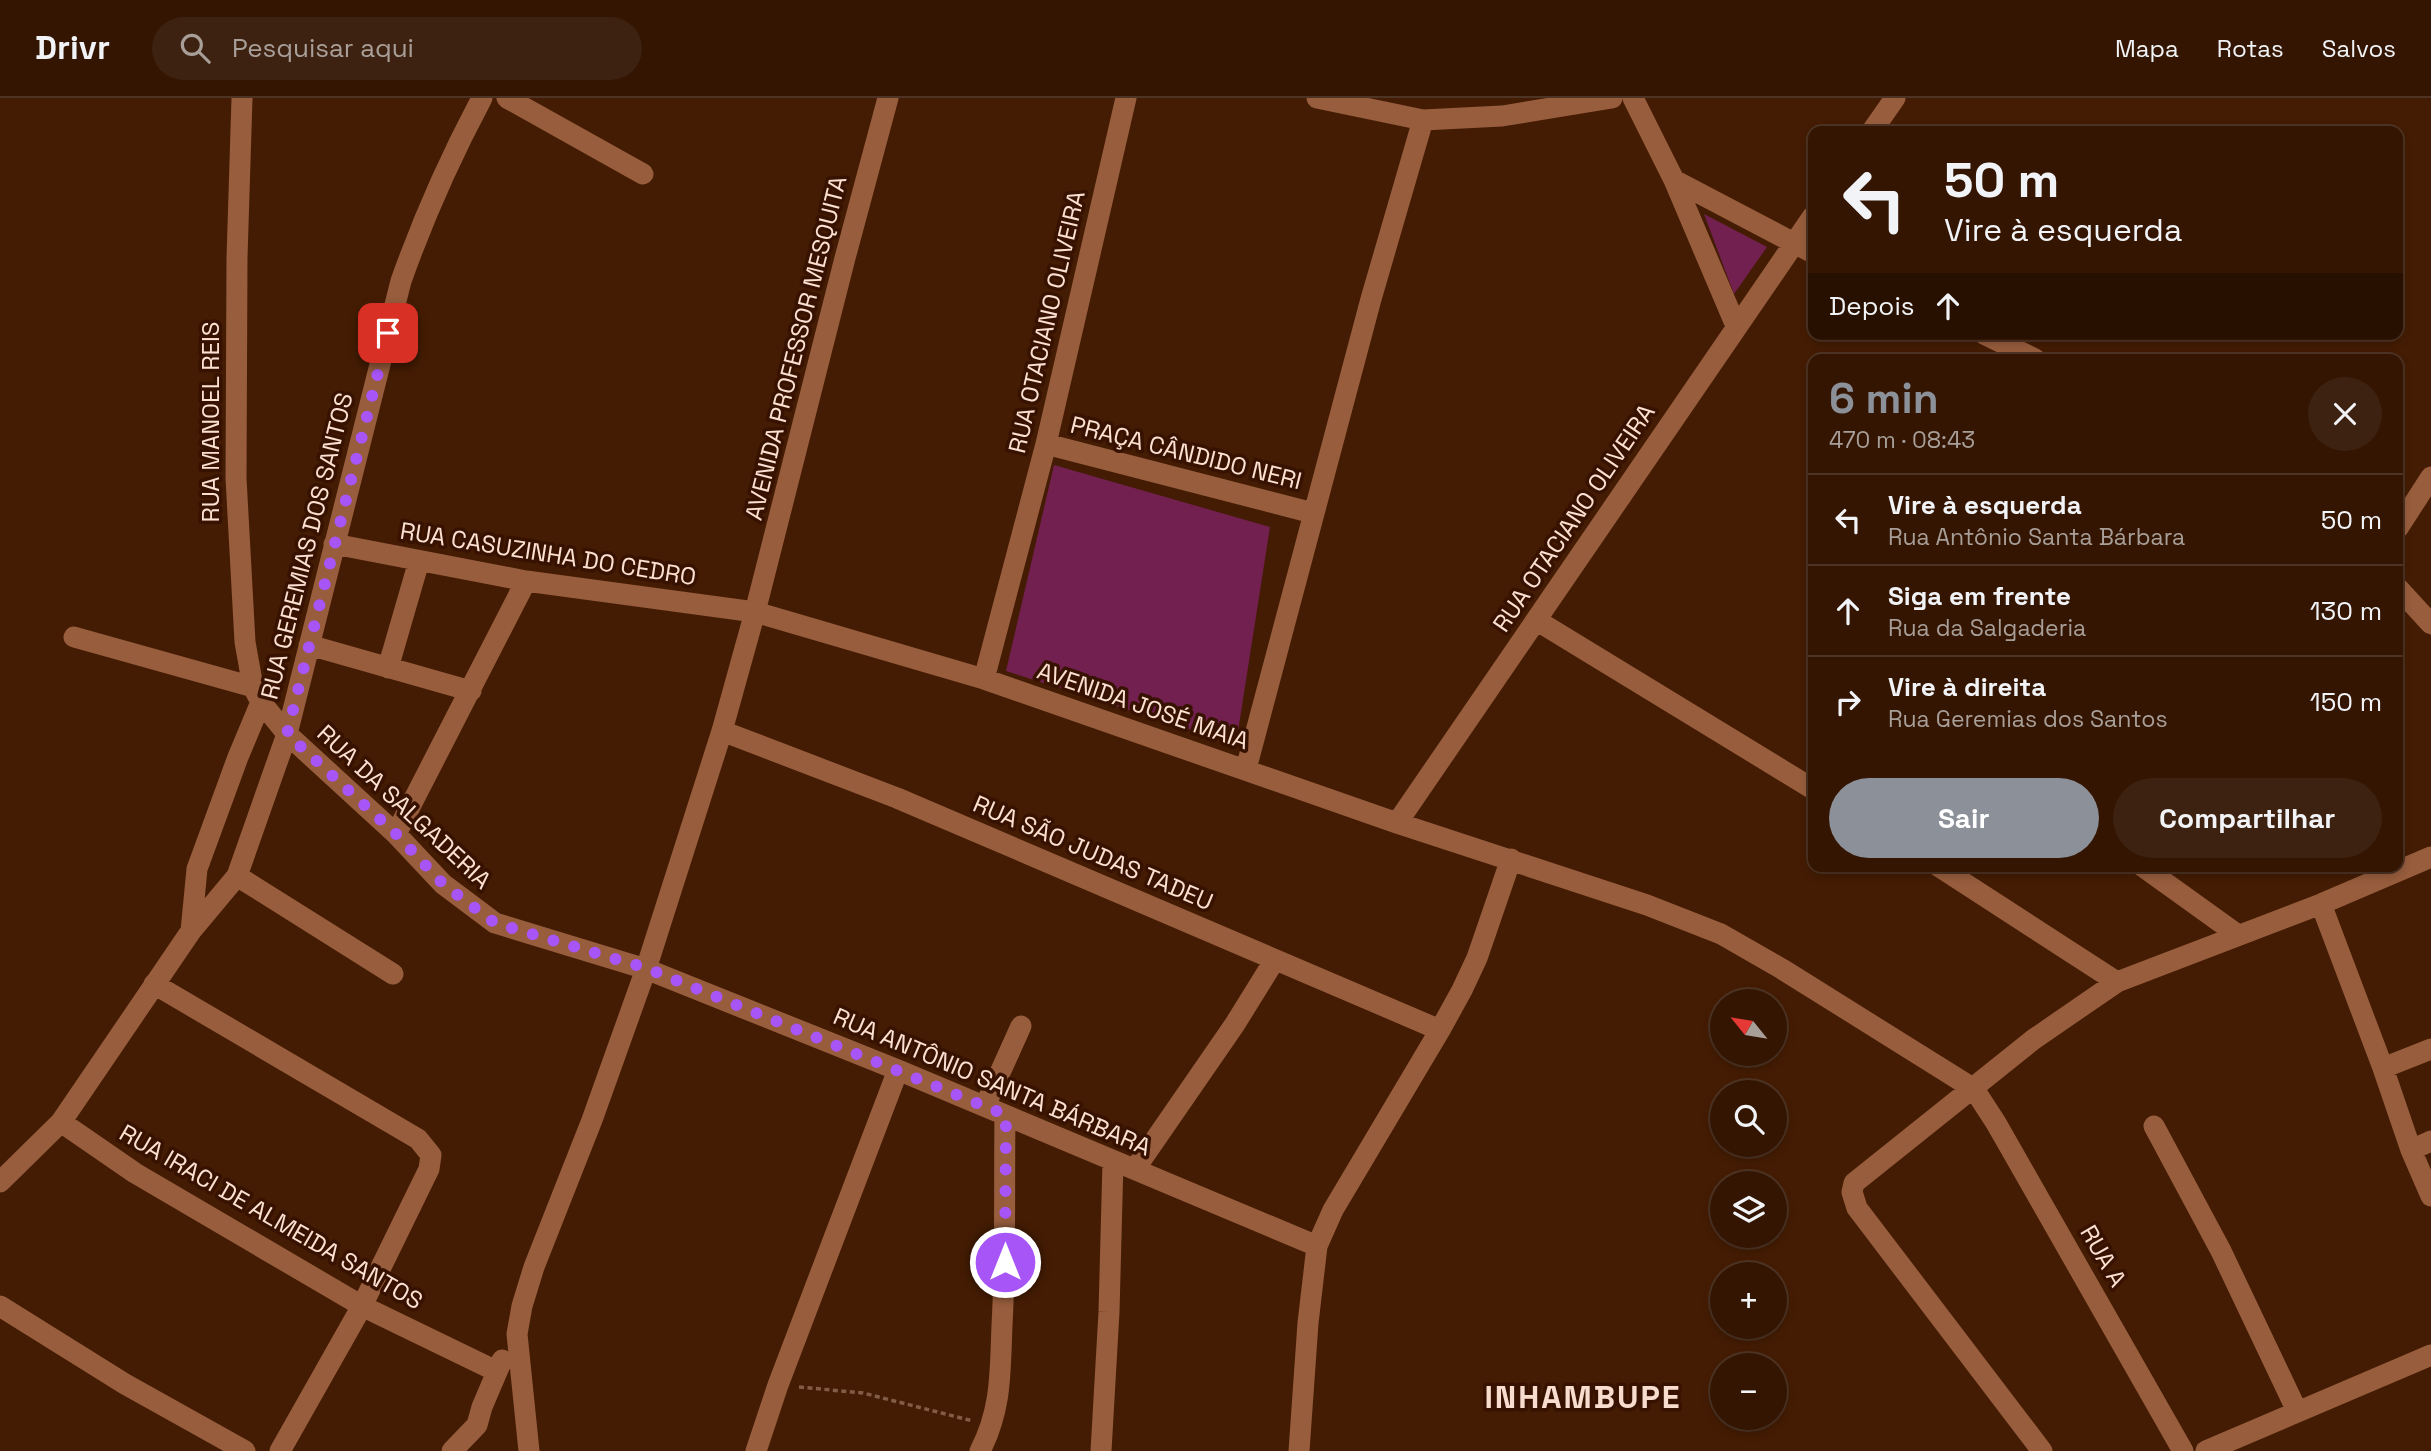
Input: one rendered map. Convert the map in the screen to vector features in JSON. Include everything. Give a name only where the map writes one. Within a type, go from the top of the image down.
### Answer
[{"type":"street","name":"RUA MANOEL REIS","points":[[242,98],[237,258],[236,478],[245,642],[257,694],[287,734]]},
{"type":"street","name":"RUA GEREMIAS DOS SANTOS","points":[[237,876],[287,734],[401,281],[424,218],[450,159],[482,98]]},
{"type":"street","points":[[507,98],[643,174]]},
{"type":"street","name":"AVENIDA PROFESSOR MESQUITA","points":[[517,1334],[534,1267],[592,1120],[646,968],[722,731],[888,98]]},
{"type":"street","name":"RUA OTACIANO OLIVEIRA","points":[[984,679],[1046,444],[1126,98]]},
{"type":"street","points":[[1317,98],[1423,120],[1502,116],[1612,98]]},
{"type":"street","points":[[1633,98],[1674,180],[1736,326]]},
{"type":"street","points":[[1875,126],[1895,98]]},
{"type":"street","points":[[1245,769],[1313,513],[1423,120]]},
{"type":"street","points":[[1674,180],[1803,248]]},
{"type":"street","name":"RUA OTACIANO OLIVEIRA","points":[[1397,823],[1736,326],[1803,248]]},
{"type":"street","points":[[1996,340],[2025,354]]},
{"type":"street","name":"PRAÇA CÂNDIDO NERI","points":[[1046,444],[1313,513]]},
{"type":"street","points":[[2403,520],[2431,477]]},
{"type":"street","name":"RUA CASUZINHA DO CEDRO","points":[[334,544],[526,581],[755,612]]},
{"type":"street","points":[[388,668],[419,561]]},
{"type":"street","points":[[396,834],[526,581]]},
{"type":"street","points":[[2403,593],[2431,624]]},
{"type":"street","name":"AVENIDA JOSÉ MAIA","points":[[755,612],[984,679],[1397,823],[1647,905],[1721,934],[1974,1089]]},
{"type":"street","points":[[1536,620],[1808,786]]},
{"type":"street","points":[[74,637],[257,694],[238,757],[197,869],[191,930]]},
{"type":"street","points":[[309,645],[471,691]]},
{"type":"street","name":"RUA SÃO JUDAS TADEU","points":[[722,731],[897,798],[1440,1030]]},
{"type":"street","name":"RUA DA SALGADERIA","points":[[287,734],[396,834],[443,884],[495,923],[646,968]]},
{"type":"street","points":[[2403,869],[2431,857]]},
{"type":"street","points":[[1299,1451],[1317,1246],[1333,1210],[1440,1030],[1477,958],[1511,859]]},
{"type":"street","points":[[1947,872],[2117,982]]},
{"type":"street","points":[[2150,872],[2238,934]]},
{"type":"street","points":[[2042,1451],[1857,1208],[1852,1192],[1858,1179],[2049,1028],[2117,982],[2321,904],[2396,872]]},
{"type":"street","points":[[0,1182],[61,1122],[191,930],[237,876],[393,974]]},
{"type":"street","points":[[2321,904],[2384,1068],[2411,1150],[2431,1196]]},
{"type":"street","points":[[1135,1169],[1235,1024],[1274,961]]},
{"type":"street","name":"RUA ANTÔNIO SANTA BÁRBARA","points":[[646,968],[985,1106],[1317,1246]]},
{"type":"street","points":[[154,984],[418,1139],[431,1155],[429,1168],[362,1306],[280,1451]]},
{"type":"street","points":[[985,1106],[1021,1026]]},
{"type":"street","points":[[2384,1068],[2431,1049]]},
{"type":"street","points":[[756,1451],[778,1385],[898,1070]]},
{"type":"street","name":"RUA A","points":[[1974,1089],[2183,1451]]},
{"type":"street","points":[[980,1451],[992,1426],[998,1402],[1005,1262],[1006,1115]]},
{"type":"street","name":"RUA IRACI DE ALMEIDA SANTOS","points":[[61,1122],[135,1173],[362,1306],[496,1371]]},
{"type":"street","points":[[2154,1126],[2221,1251],[2297,1411]]},
{"type":"street","points":[[2411,1150],[2431,1141]]},
{"type":"street","points":[[1101,1451],[1109,1312],[1113,1161]]},
{"type":"street","points":[[0,1306],[125,1384],[245,1451]]},
{"type":"street","points":[[478,1451],[477,1425],[496,1371],[517,1334]]},
{"type":"street","points":[[517,1334],[529,1451]]},
{"type":"street","points":[[2206,1451],[2431,1355]]},
{"type":"street","points":[[452,1451],[477,1425]]},
{"type":"path","points":[[778,1385],[863,1393],[992,1426]]},
{"type":"shaded area","points":[[1704,214],[1767,247],[1734,294]]},
{"type":"shaded area","points":[[1054,465],[1270,527],[1236,744],[1006,671]]},
{"type":"district","name":"INHAMBUPE","points":[[1583,1397]]},
{"type":"route","points":[[388,333],[287,734],[396,834],[443,884],[495,923],[646,968],[1006,1115],[1005,1262]]}]
